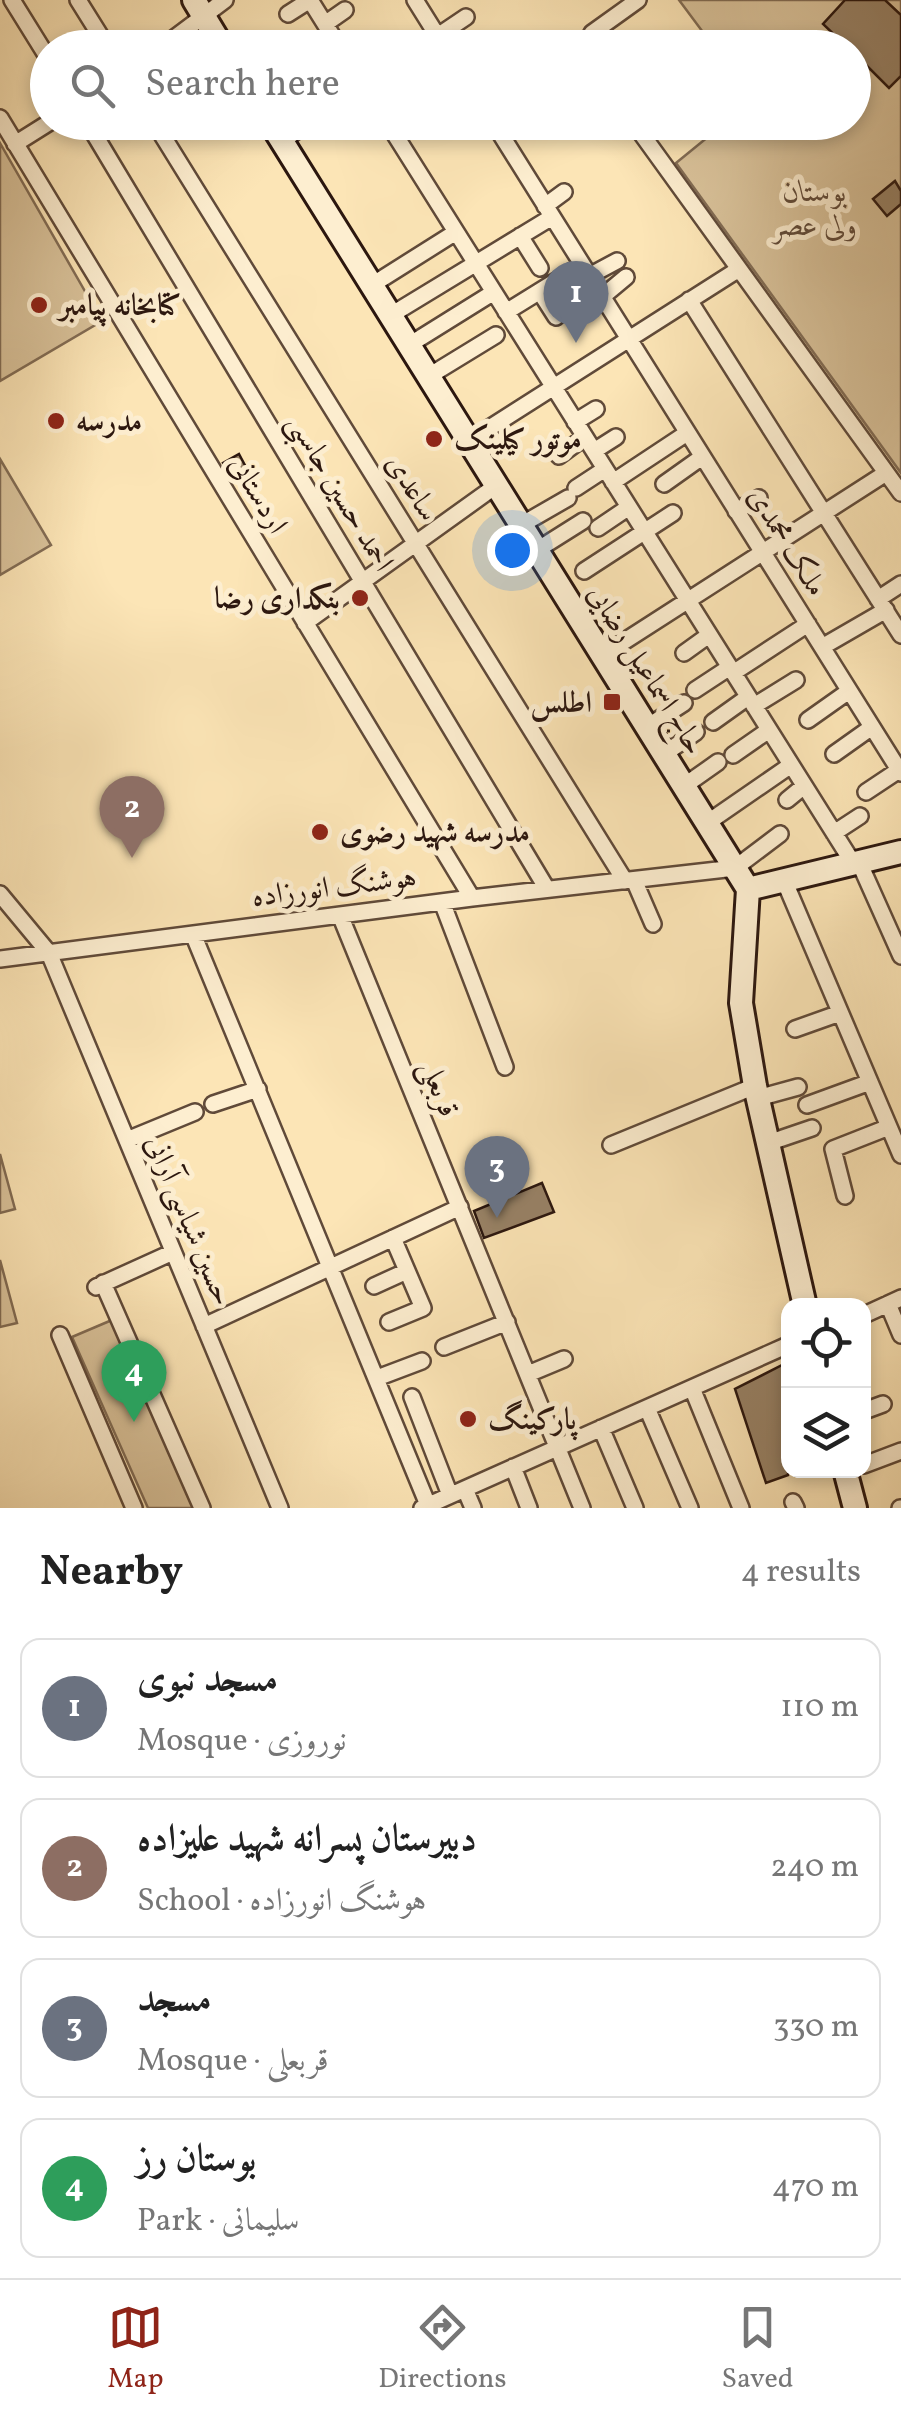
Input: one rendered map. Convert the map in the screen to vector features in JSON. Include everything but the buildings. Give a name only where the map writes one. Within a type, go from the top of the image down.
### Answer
[{"type":"main road","points":[[198,7],[213,30]]},
{"type":"main road","name":"حاج اسماعیل رضایی","points":[[281,140],[742,879]]},
{"type":"main road","name":"هوشنگ انورزاده","points":[[742,879],[784,880],[901,852]]},
{"type":"main road","points":[[742,879],[741,1003],[756,1092],[802,1298]]},
{"type":"main road","points":[[852,1478],[855,1508]]},
{"type":"street","points":[[12,0],[31,30]]},
{"type":"street","points":[[78,0],[97,30]]},
{"type":"street","points":[[177,30],[198,7],[224,0]]},
{"type":"street","points":[[288,14],[310,0],[329,30]]},
{"type":"street","points":[[417,0],[435,30]]},
{"type":"street","points":[[596,30],[638,0]]},
{"type":"street","points":[[325,24],[346,10]]},
{"type":"street","points":[[454,30],[466,17]]},
{"type":"street","name":"اردستانی","points":[[0,118],[472,898]]},
{"type":"street","points":[[15,144],[30,135]]},
{"type":"street","name":"احمد حسین جاسبی","points":[[98,140],[547,889]]},
{"type":"street","name":"ساعدی","points":[[165,140],[630,880],[653,924]]},
{"type":"street","points":[[398,140],[856,863],[901,956]]},
{"type":"street","name":"ملک محمدی","points":[[503,140],[900,772]]},
{"type":"street","points":[[646,140],[901,493]]},
{"type":"street","points":[[391,315],[520,236],[564,192]]},
{"type":"street","points":[[372,285],[456,232]]},
{"type":"street","points":[[520,236],[540,268]]},
{"type":"street","points":[[506,312],[540,292],[617,260]]},
{"type":"street","points":[[469,441],[739,268]]},
{"type":"street","points":[[602,297],[626,277]]},
{"type":"street","points":[[409,344],[494,292]]},
{"type":"street","points":[[540,292],[556,317]]},
{"type":"street","points":[[689,300],[901,635]]},
{"type":"street","points":[[429,376],[496,334]]},
{"type":"street","points":[[559,456],[585,437],[596,408]]},
{"type":"street","points":[[521,525],[572,493],[688,433]]},
{"type":"street","points":[[585,437],[616,437]]},
{"type":"street","points":[[664,484],[702,457]]},
{"type":"street","points":[[603,656],[886,472]]},
{"type":"street","points":[[305,623],[496,485]]},
{"type":"street","points":[[736,511],[759,498]]},
{"type":"street","points":[[537,550],[629,508]]},
{"type":"street","points":[[584,572],[673,514]]},
{"type":"street","points":[[822,647],[882,605],[901,584]]},
{"type":"street","points":[[647,727],[808,624]]},
{"type":"street","points":[[684,653],[709,635]]},
{"type":"street","points":[[713,722],[796,680]]},
{"type":"street","points":[[808,720],[850,691]]},
{"type":"street","points":[[834,754],[872,728]]},
{"type":"street","points":[[684,786],[769,730]]},
{"type":"street","points":[[664,754],[696,732]]},
{"type":"street","points":[[707,823],[791,765]]},
{"type":"street","points":[[866,792],[900,772]]},
{"type":"street","points":[[786,800],[804,786]]},
{"type":"street","points":[[834,833],[860,816]]},
{"type":"street","points":[[742,879],[780,834]]},
{"type":"street","name":"هوشنگ انورزاده","points":[[0,959],[630,880],[742,879]]},
{"type":"street","points":[[784,880],[901,1155]]},
{"type":"street","name":"حسین شیاسی آرانی","points":[[0,894],[49,953],[280,1508]]},
{"type":"street","points":[[442,902],[506,1067]]},
{"type":"street","name":"قربعلی","points":[[340,915],[582,1508]]},
{"type":"street","points":[[193,934],[332,1266],[425,1507],[781,1348]]},
{"type":"street","points":[[795,1028],[840,1012]]},
{"type":"street","points":[[807,1105],[870,1082]]},
{"type":"street","points":[[611,1145],[756,1092],[798,1087]]},
{"type":"street","points":[[213,1104],[258,1089]]},
{"type":"street","points":[[127,1140],[195,1112]]},
{"type":"street","points":[[845,1196],[833,1149],[889,1126]]},
{"type":"street","points":[[768,1142],[812,1128]]},
{"type":"street","points":[[204,1326],[460,1207]]},
{"type":"street","points":[[390,1322],[423,1308],[393,1238]]},
{"type":"street","points":[[173,1252],[100,1285],[202,1508]]},
{"type":"street","points":[[374,1286],[407,1271]]},
{"type":"street","points":[[871,1312],[894,1301],[901,1335]]},
{"type":"street","points":[[444,1347],[507,1322]]},
{"type":"street","points":[[60,1335],[134,1508]]},
{"type":"street","points":[[528,1374],[564,1359]]},
{"type":"street","points":[[377,1378],[422,1361]]},
{"type":"street","points":[[692,1388],[741,1508]]},
{"type":"street","points":[[412,1398],[458,1492],[473,1508]]},
{"type":"street","points":[[871,1408],[883,1404]]},
{"type":"street","points":[[648,1408],[690,1508]]},
{"type":"street","points":[[601,1428],[636,1508]]},
{"type":"street","points":[[871,1462],[901,1451]]},
{"type":"street","points":[[513,1467],[529,1508]]},
{"type":"green space","name":"بوستان ولی عصر","points":[[679,0],[901,0],[901,473],[676,163],[704,140],[871,140],[871,30],[701,30]]},
{"type":"green space","points":[[0,143],[102,321],[0,381]]},
{"type":"green space","points":[[0,459],[51,545],[0,575]]},
{"type":"green space","points":[[0,1154],[15,1209],[0,1213]]},
{"type":"green space","points":[[0,1260],[17,1323],[0,1327]]},
{"type":"green space","points":[[112,1320],[195,1508],[148,1508],[72,1337]]},
{"type":"place","name":"کتابخانه پیامبر","points":[[39,305]]},
{"type":"place","name":"مسجد نبوی","points":[[576,343]]},
{"type":"place","name":"مدرسه","points":[[56,421]]},
{"type":"place","name":"موتور کیلینک","points":[[434,439]]},
{"type":"place","name":"بنکداری رضا","points":[[360,598]]},
{"type":"place","name":"اطلس","points":[[612,702]]},
{"type":"place","name":"مدرسه شهید رضوی","points":[[320,832]]},
{"type":"place","name":"دبیرستان پسرانه شهید علیزاده","points":[[132,858]]},
{"type":"place","name":"مسجد","points":[[497,1218]]},
{"type":"place","name":"پارکینگ","points":[[468,1419]]},
{"type":"place","name":"بوستان رز","points":[[134,1422]]}]
